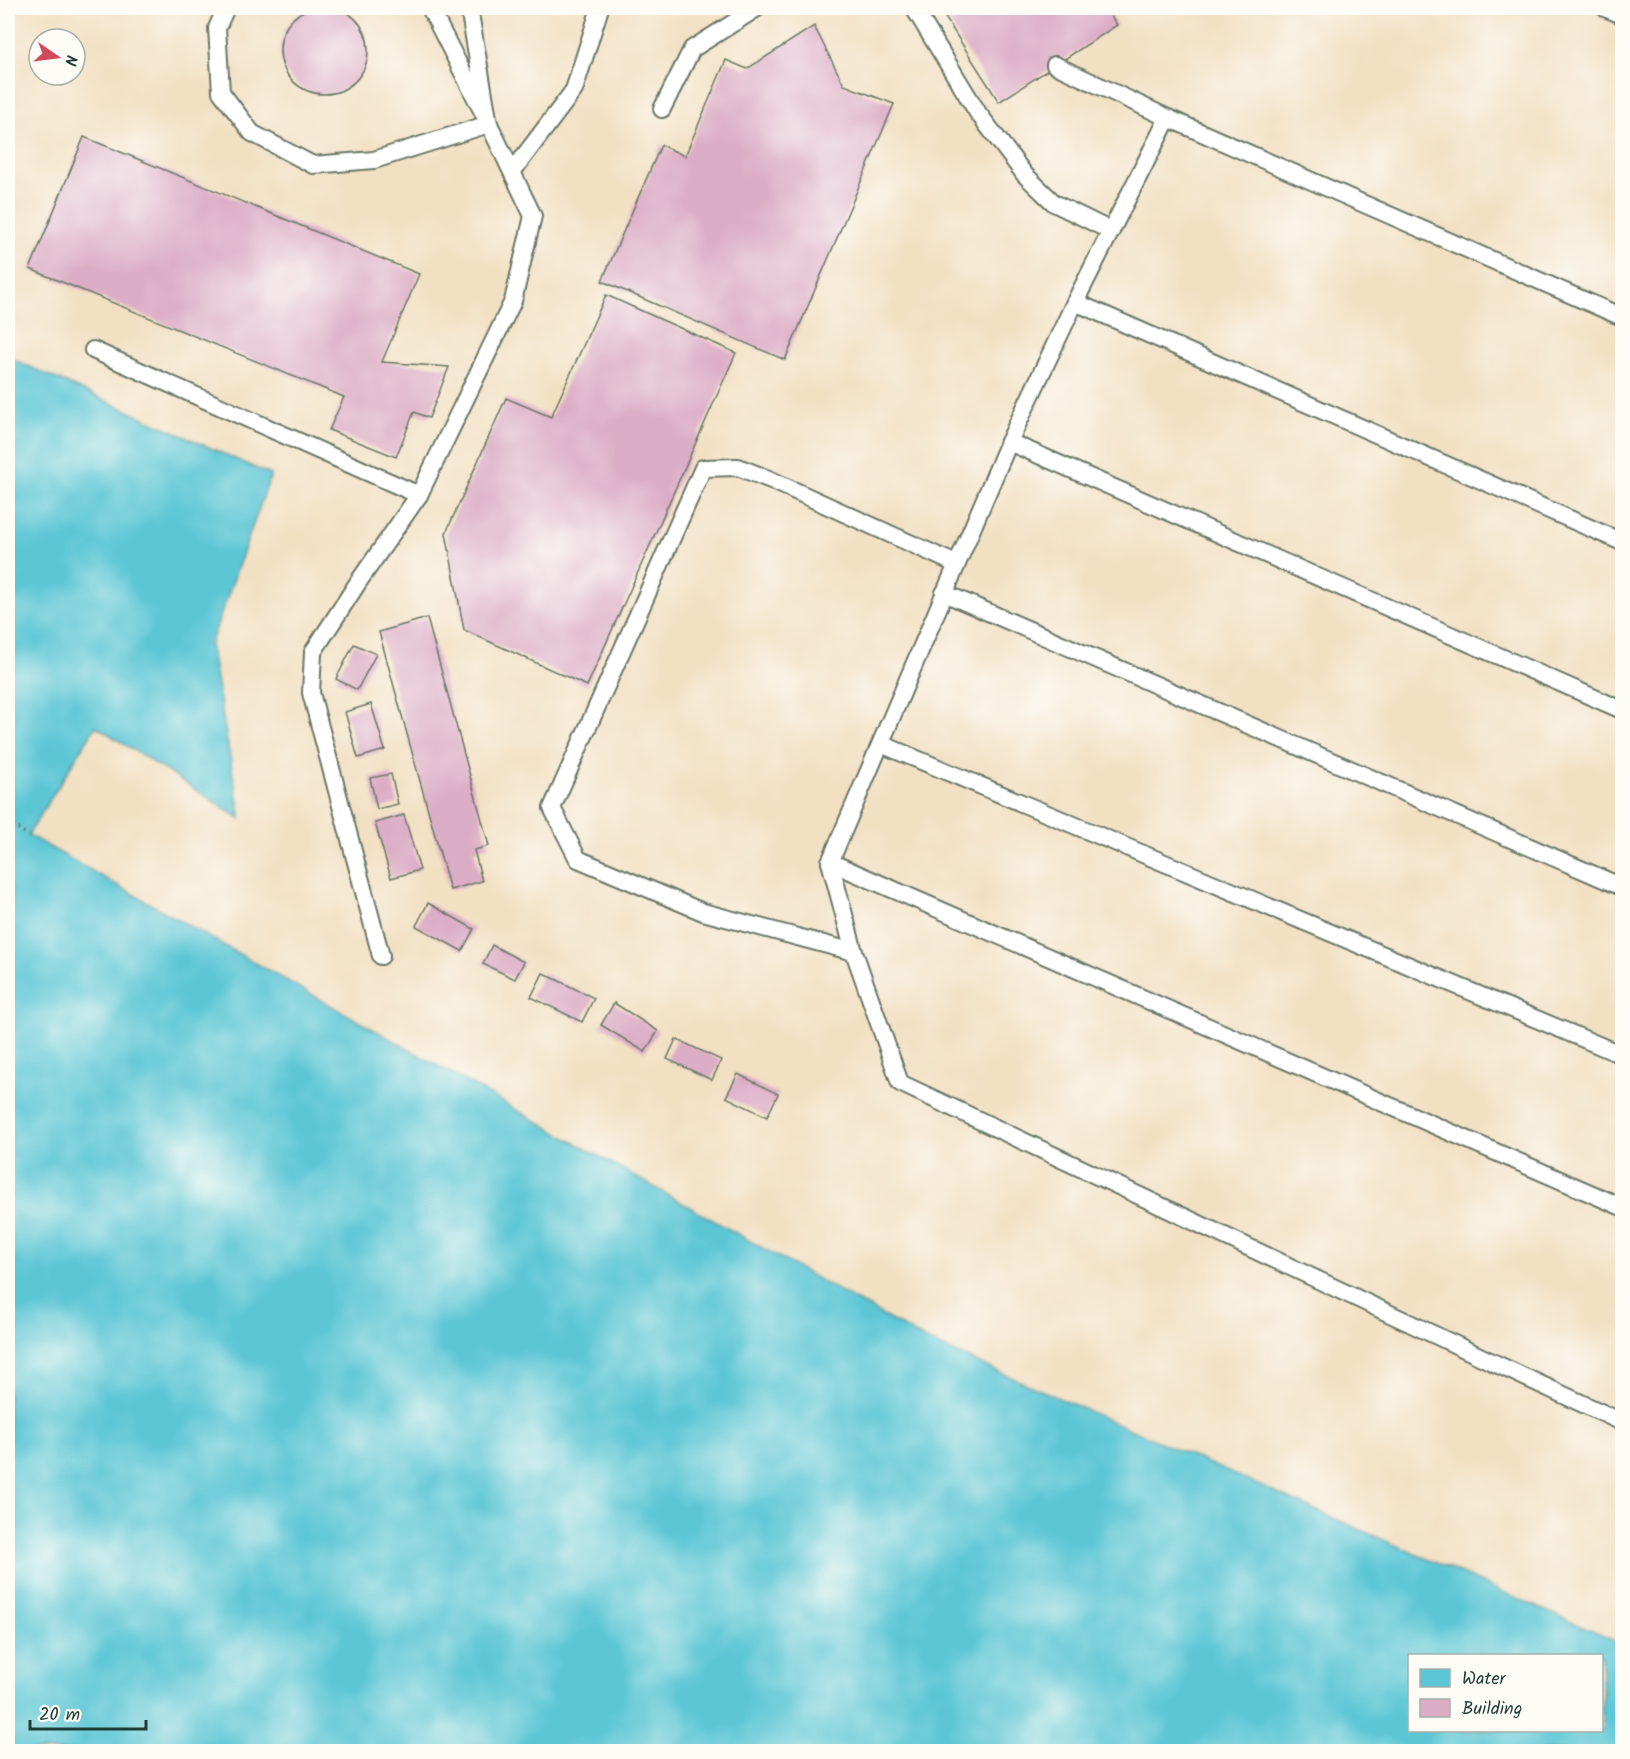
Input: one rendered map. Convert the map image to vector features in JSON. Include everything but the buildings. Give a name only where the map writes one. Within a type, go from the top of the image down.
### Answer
[{"type":"lane","points":[[226,8],[217,28],[221,92],[252,133],[313,165],[374,160],[489,124]]},
{"type":"lane","points":[[381,956],[311,693],[313,652],[419,495],[513,300],[533,216],[430,8]]},
{"type":"lane","points":[[469,8],[489,124]]},
{"type":"lane","points":[[512,172],[574,90],[600,8]]},
{"type":"lane","points":[[662,109],[692,49],[758,8]]},
{"type":"lane","points":[[914,8],[978,113],[1025,175],[1053,203],[1111,231]]},
{"type":"lane","points":[[1605,8],[1623,15]]},
{"type":"lane","points":[[1055,65],[1168,118],[1623,317]]},
{"type":"lane","points":[[1168,118],[1075,302],[1009,442],[830,862],[854,952],[900,1083],[1623,1422]]},
{"type":"lane","points":[[1075,302],[1623,542]]},
{"type":"lane","points":[[93,350],[419,495]]},
{"type":"lane","points":[[1009,442],[1623,710]]},
{"type":"lane","points":[[854,952],[703,912],[578,859],[552,808],[704,468],[738,467],[956,564]]},
{"type":"lane","points":[[944,593],[1623,887]]},
{"type":"lane","points":[[881,744],[1623,1055]]},
{"type":"lane","points":[[830,862],[1623,1207]]},
{"type":"path","points":[[8,822],[28,835]]},
{"type":"water","points":[[8,357],[271,475],[210,645],[241,819],[96,726],[28,835],[926,1340],[1622,1644],[1622,1751],[8,1751]]}]
